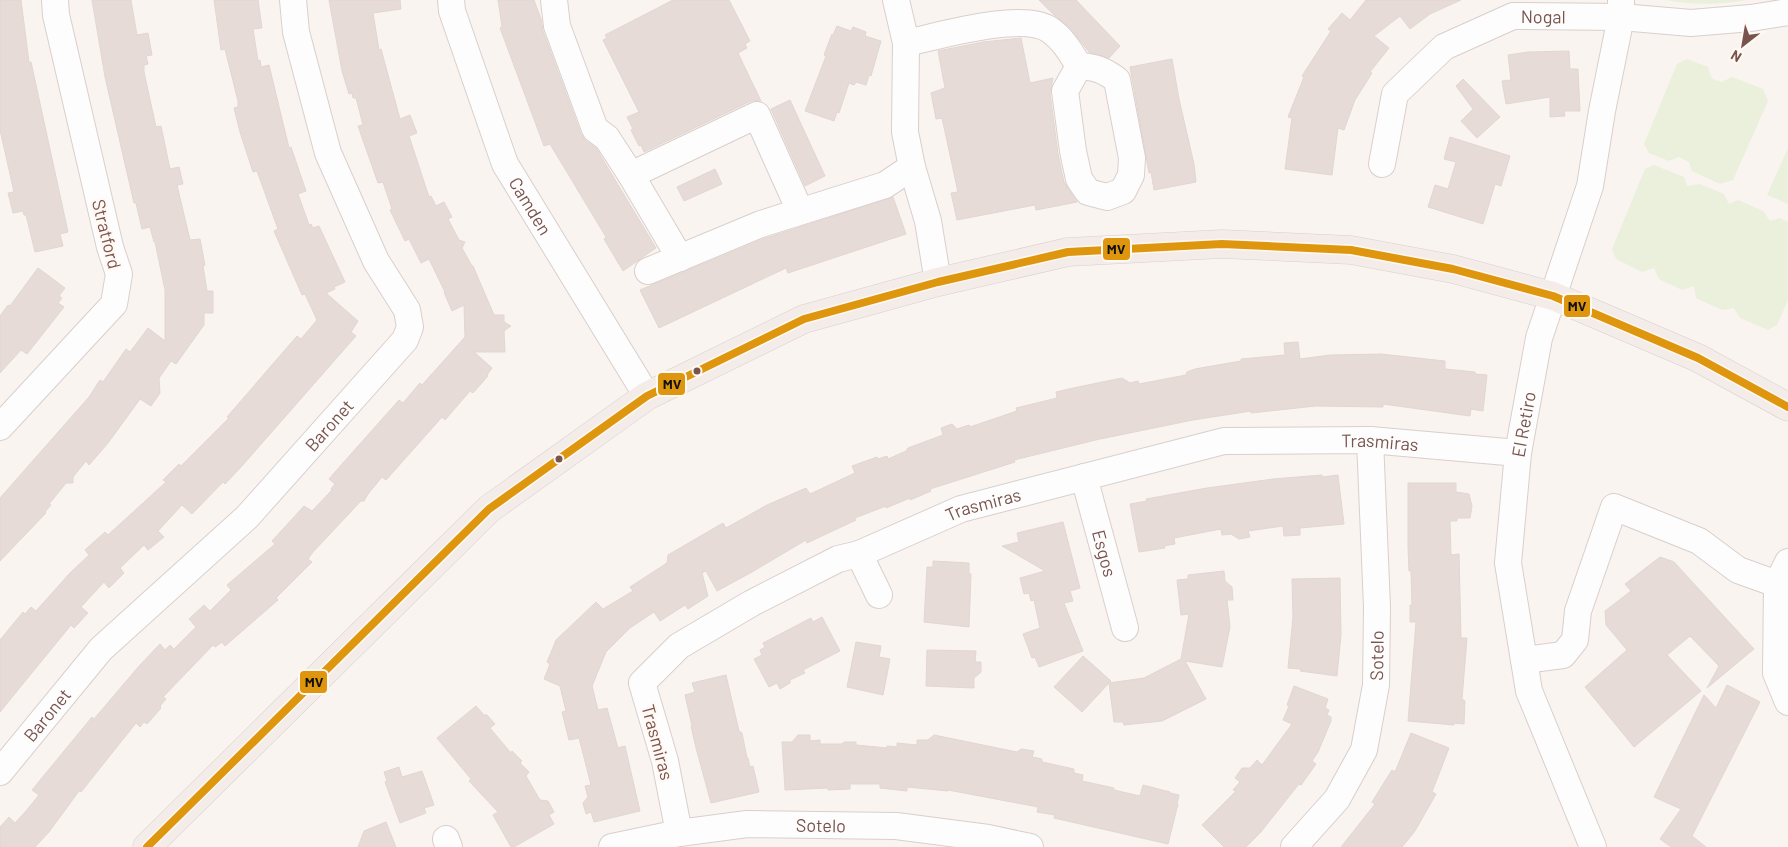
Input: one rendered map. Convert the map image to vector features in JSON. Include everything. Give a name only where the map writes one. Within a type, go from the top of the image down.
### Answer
[{"type":"main road","points":[[147,847],[489,509],[647,396],[804,319],[938,282],[1068,252],[1222,244],[1351,250],[1453,269],[1553,296],[1698,358],[1788,407]]},
{"type":"street","name":"Stratford","points":[[0,427],[114,304],[119,274],[105,228],[56,14],[55,0]]},
{"type":"street","name":"Baronet","points":[[0,772],[101,649],[247,517],[406,340],[410,327],[407,310],[376,260],[328,153],[296,32],[293,0]]},
{"type":"street","name":"Camden","points":[[450,0],[452,11],[504,164],[647,396]]},
{"type":"street","points":[[554,0],[557,26],[595,129],[607,138],[680,258]]},
{"type":"street","points":[[896,0],[906,43],[905,132],[912,167],[928,221],[938,282]]},
{"type":"street","name":"Nogal","points":[[1382,164],[1395,94],[1444,47],[1513,16],[1621,8],[1692,23],[1751,18],[1788,12]]},
{"type":"street","name":"El Retiro","points":[[1593,847],[1529,691],[1508,562],[1518,453],[1539,338],[1590,186],[1621,8]]},
{"type":"street","points":[[906,43],[963,30],[1002,24],[1034,23],[1049,29],[1059,37],[1079,66]]},
{"type":"street","points":[[631,175],[757,116],[800,211]]},
{"type":"street","points":[[648,270],[761,224],[885,185],[912,167]]},
{"type":"street","name":"Trasmiras","points":[[679,833],[665,761],[642,683],[679,646],[752,602],[838,559],[859,554],[961,509],[1224,441],[1370,440],[1518,453]]},
{"type":"street","name":"Sotelo","points":[[1294,847],[1337,799],[1364,750],[1376,685],[1376,607],[1370,440]]},
{"type":"street","name":"Esgos","points":[[1084,477],[1125,628]]},
{"type":"street","points":[[1524,660],[1563,655],[1575,640],[1578,611],[1614,507],[1699,541],[1738,570],[1782,573],[1776,673],[1788,702]]},
{"type":"street","points":[[859,554],[879,594]]},
{"type":"street","name":"Sotelo","points":[[612,847],[679,833],[747,824],[896,826],[988,838],[1030,847]]},
{"type":"green space","points":[[1666,0],[1747,0],[1706,4]]},
{"type":"green space","points":[[1687,59],[1708,67],[1712,79],[1722,82],[1732,77],[1763,89],[1768,101],[1733,180],[1720,184],[1692,171],[1689,162],[1679,157],[1669,161],[1649,153],[1644,144],[1677,64]]},
{"type":"green space","points":[[1788,148],[1788,204],[1767,195]]},
{"type":"green space","points":[[1654,165],[1684,177],[1687,186],[1700,184],[1724,194],[1729,204],[1738,200],[1763,211],[1770,221],[1780,218],[1788,222],[1788,300],[1777,325],[1768,330],[1740,318],[1734,308],[1722,310],[1696,298],[1694,286],[1682,290],[1659,279],[1654,268],[1642,272],[1616,259],[1612,249],[1645,169]]},
{"type":"building","points":[[0,0],[21,0],[29,62],[31,62],[68,232],[60,234],[63,246],[35,252],[26,215],[24,215],[23,211],[13,213],[8,193],[14,192],[0,130]]},
{"type":"building","points":[[92,0],[131,0],[137,35],[148,33],[152,55],[146,56],[148,64],[144,65],[144,72],[156,127],[161,126],[170,169],[179,167],[183,184],[177,185],[190,240],[200,239],[207,291],[213,291],[213,313],[204,313],[204,325],[176,364],[171,361],[159,378],[160,393],[151,406],[140,399],[108,443],[89,465],[86,461],[73,477],[73,483],[66,483],[49,504],[51,505],[46,513],[0,561],[0,498],[89,397],[100,380],[103,382],[126,349],[130,352],[148,328],[165,341],[165,290],[155,242],[150,227],[142,229],[136,203],[134,203],[105,77]]},
{"type":"building","points":[[214,0],[258,0],[262,28],[253,29],[258,61],[260,60],[261,67],[269,65],[289,148],[291,147],[306,191],[298,194],[309,225],[311,224],[313,228],[319,226],[345,282],[326,293],[358,321],[351,332],[356,336],[225,484],[223,482],[192,514],[182,505],[158,531],[164,537],[148,550],[144,545],[120,568],[124,573],[109,588],[104,582],[81,607],[88,613],[74,628],[71,625],[0,712],[0,640],[23,612],[25,614],[31,607],[36,611],[89,555],[85,550],[105,532],[108,535],[166,482],[163,480],[179,464],[181,466],[229,418],[227,417],[297,336],[301,339],[317,320],[305,294],[302,295],[274,231],[278,229],[257,171],[253,172],[240,132],[234,108],[238,107],[238,101],[225,49],[221,50]]},
{"type":"building","points":[[329,0],[400,0],[401,9],[373,13],[379,50],[381,49],[400,119],[410,115],[417,133],[409,136],[429,197],[431,196],[436,206],[444,202],[452,217],[448,219],[459,240],[465,242],[462,248],[473,266],[494,315],[504,315],[504,322],[511,326],[504,331],[505,352],[474,352],[492,368],[488,376],[473,393],[470,391],[445,420],[442,417],[386,480],[382,477],[364,501],[361,501],[313,552],[308,559],[312,562],[276,598],[278,600],[225,646],[222,642],[215,647],[213,645],[163,697],[166,699],[160,706],[161,708],[147,724],[144,722],[140,727],[136,723],[35,847],[0,847],[0,827],[9,817],[15,823],[26,811],[39,795],[32,790],[92,717],[94,719],[160,644],[165,650],[170,645],[174,649],[196,627],[189,619],[204,605],[210,611],[231,590],[227,585],[275,544],[272,541],[304,506],[312,511],[332,490],[335,484],[329,479],[343,463],[399,400],[403,403],[420,383],[422,385],[465,337],[464,305],[452,311],[429,259],[421,263],[409,239],[405,241],[390,210],[392,209],[383,182],[378,183],[358,126],[363,125],[356,98],[353,98],[352,93],[349,94],[342,71]]},
{"type":"building","points":[[498,0],[534,0],[543,31],[581,134],[586,141],[596,148],[656,248],[623,271],[604,239],[606,237],[550,144],[544,146],[500,28],[502,27]]},
{"type":"building","points":[[673,0],[729,0],[750,41],[745,44],[747,48],[738,53],[761,101],[751,101],[644,152],[631,130],[633,129],[627,117],[639,112],[603,40],[607,38],[605,35]]},
{"type":"building","points":[[1039,0],[1076,0],[1120,46],[1109,58],[1089,52],[1070,28]]},
{"type":"building","points":[[1366,0],[1461,0],[1430,14],[1410,29],[1400,16],[1374,36],[1389,48],[1370,72],[1372,73],[1355,100],[1344,130],[1338,128],[1332,175],[1285,169],[1292,118],[1288,117],[1304,77],[1302,76],[1331,31],[1328,29],[1342,13],[1350,20]]},
{"type":"building","points":[[837,26],[851,31],[853,27],[866,32],[865,36],[881,41],[871,76],[869,75],[866,85],[856,82],[854,85],[849,83],[839,113],[837,112],[834,121],[805,111],[826,56],[824,55]]},
{"type":"building","points":[[1021,38],[1030,83],[1053,78],[1050,93],[1058,154],[1064,182],[1077,202],[1036,210],[1035,205],[957,220],[951,193],[958,192],[942,118],[936,119],[931,93],[945,88],[938,51],[983,42]]},
{"type":"building","points":[[1569,51],[1570,69],[1578,69],[1580,111],[1564,111],[1565,116],[1550,117],[1550,97],[1506,104],[1502,81],[1511,80],[1508,55],[1528,52]]},
{"type":"building","points":[[1172,59],[1196,182],[1154,190],[1151,172],[1149,173],[1130,67]]},
{"type":"building","points":[[1463,79],[1500,117],[1477,138],[1461,121],[1473,109],[1456,86]]},
{"type":"building","points":[[790,100],[825,176],[805,186],[771,109]]},
{"type":"building","points":[[1450,137],[1510,156],[1501,186],[1495,184],[1483,224],[1428,207],[1435,185],[1448,189],[1456,162],[1444,159]]},
{"type":"building","points":[[715,169],[722,184],[684,201],[677,187]]},
{"type":"building","points":[[893,197],[906,234],[788,273],[786,268],[659,328],[640,290],[766,238]]},
{"type":"building","points":[[38,268],[65,288],[59,296],[62,298],[58,303],[64,307],[27,354],[21,350],[0,373],[0,316],[8,305],[10,306]]},
{"type":"building","points":[[1298,342],[1300,359],[1330,355],[1381,354],[1445,361],[1445,369],[1487,375],[1483,411],[1471,409],[1470,416],[1383,404],[1383,407],[1316,406],[1251,413],[1251,411],[1193,420],[1100,439],[1014,460],[1015,462],[930,489],[931,491],[910,500],[910,498],[855,518],[856,520],[807,543],[806,540],[717,591],[706,571],[702,573],[708,596],[688,609],[685,605],[660,621],[654,612],[630,628],[606,652],[592,686],[598,710],[607,708],[618,748],[625,746],[640,811],[594,822],[591,812],[586,814],[583,803],[588,797],[585,786],[591,785],[579,738],[569,740],[562,712],[566,711],[560,686],[544,679],[550,664],[547,662],[556,640],[596,602],[603,609],[633,591],[630,587],[667,563],[668,555],[723,523],[726,528],[767,505],[806,488],[810,494],[855,473],[852,466],[877,457],[878,459],[887,456],[888,459],[906,451],[908,448],[943,435],[941,428],[952,424],[957,429],[969,425],[970,427],[1017,411],[1016,408],[1057,398],[1056,392],[1078,387],[1122,378],[1130,383],[1138,381],[1139,384],[1186,375],[1187,372],[1195,369],[1241,361],[1241,359],[1285,355],[1284,343]]},
{"type":"building","points":[[1322,475],[1322,477],[1338,475],[1344,524],[1300,528],[1300,535],[1284,536],[1283,526],[1248,531],[1250,537],[1239,539],[1231,534],[1222,535],[1221,529],[1174,538],[1175,544],[1164,546],[1165,548],[1139,552],[1130,504],[1147,501],[1146,499],[1207,488],[1273,479]]},
{"type":"building","points":[[1408,483],[1456,483],[1456,492],[1469,494],[1472,506],[1470,518],[1457,518],[1457,521],[1450,521],[1451,555],[1459,554],[1461,638],[1467,638],[1462,699],[1465,701],[1464,724],[1454,723],[1454,725],[1408,721],[1416,622],[1410,622],[1410,605],[1412,605],[1408,547]]},
{"type":"building","points":[[1063,522],[1080,588],[1070,591],[1073,601],[1064,603],[1083,651],[1039,667],[1035,657],[1032,658],[1023,634],[1040,628],[1034,600],[1031,601],[1029,593],[1024,594],[1020,578],[1045,571],[1002,546],[1019,542],[1017,533]]},
{"type":"building","points":[[1660,557],[1674,562],[1754,649],[1707,688],[1719,666],[1690,636],[1667,655],[1701,691],[1634,747],[1585,687],[1627,650],[1606,625],[1605,611],[1631,591],[1625,584]]},
{"type":"building","points":[[933,561],[969,563],[969,574],[971,574],[969,627],[924,622],[927,567],[933,567]]},
{"type":"building","points":[[1224,571],[1225,581],[1232,587],[1233,600],[1227,600],[1230,627],[1222,667],[1185,661],[1206,699],[1162,721],[1124,725],[1123,722],[1114,722],[1109,683],[1144,678],[1181,659],[1189,614],[1181,615],[1177,580],[1188,579],[1188,575]]},
{"type":"building","points":[[1340,578],[1341,635],[1337,676],[1288,668],[1293,617],[1292,579]]},
{"type":"building","points":[[822,617],[840,651],[803,670],[805,673],[790,680],[790,683],[780,689],[777,683],[769,687],[754,659],[762,655],[760,650],[765,647],[763,643],[811,618],[813,622]]},
{"type":"building","points":[[856,642],[881,646],[879,657],[890,659],[883,695],[847,687]]},
{"type":"building","points":[[927,650],[976,651],[975,662],[981,662],[981,672],[974,678],[974,688],[926,686]]},
{"type":"building","points":[[1083,656],[1111,681],[1082,712],[1054,687]]},
{"type":"building","points":[[726,675],[739,731],[742,733],[750,767],[753,766],[759,792],[711,803],[696,748],[685,695],[695,692],[692,683]]},
{"type":"building","points":[[1727,685],[1760,702],[1692,836],[1706,847],[1671,847],[1660,839],[1681,809],[1654,797],[1704,695],[1716,708]]},
{"type":"building","points":[[1294,686],[1328,699],[1325,708],[1329,710],[1327,715],[1331,717],[1331,721],[1318,752],[1312,761],[1316,764],[1301,785],[1299,784],[1260,833],[1246,847],[1224,847],[1202,825],[1236,791],[1233,790],[1240,782],[1235,778],[1242,768],[1250,768],[1257,760],[1262,765],[1292,724],[1283,720]]},
{"type":"building","points":[[476,706],[495,724],[490,728],[511,753],[512,751],[522,761],[520,763],[529,772],[526,776],[540,800],[548,801],[554,812],[549,815],[554,824],[514,847],[511,847],[493,815],[498,812],[469,781],[471,779],[437,738]]},
{"type":"building","points":[[1411,733],[1449,748],[1432,792],[1436,794],[1415,831],[1402,847],[1341,847],[1375,804],[1372,802],[1392,770],[1395,772]]},
{"type":"building","points":[[798,735],[810,735],[810,741],[820,740],[820,744],[856,742],[856,745],[887,748],[887,746],[897,747],[897,743],[917,745],[917,740],[928,740],[934,735],[1017,752],[1021,749],[1034,751],[1032,757],[1042,759],[1042,762],[1074,769],[1074,773],[1083,775],[1082,781],[1140,796],[1143,785],[1179,795],[1178,804],[1168,844],[1054,818],[1055,815],[1037,812],[1038,807],[948,790],[907,787],[907,791],[880,788],[880,784],[850,784],[850,789],[785,790],[782,742],[792,742]]},
{"type":"building","points":[[399,767],[402,777],[422,771],[434,805],[424,808],[426,813],[400,823],[385,782],[387,781],[384,772]]},
{"type":"building","points":[[386,822],[396,847],[358,847],[364,831]]},
{"type":"transit line","name":"MV","points":[[147,847],[489,509],[647,396],[804,319],[938,282],[1068,252],[1222,244],[1351,250],[1453,269],[1553,296],[1698,358],[1788,407]]}]
